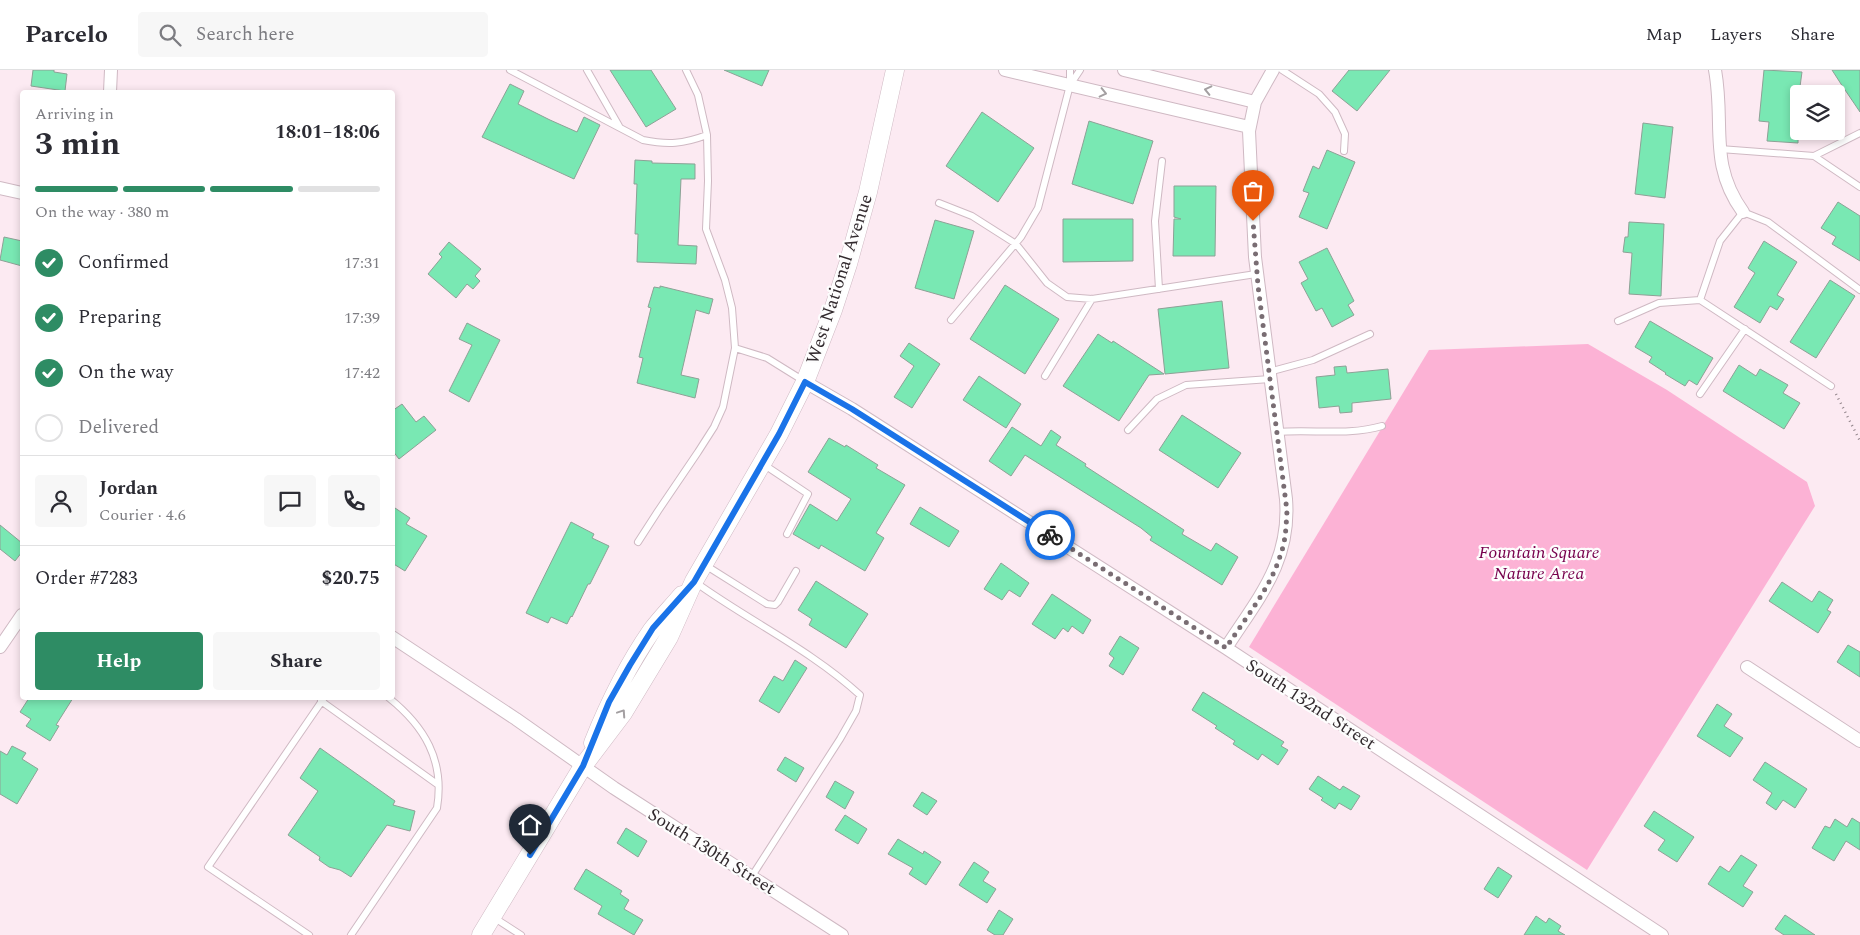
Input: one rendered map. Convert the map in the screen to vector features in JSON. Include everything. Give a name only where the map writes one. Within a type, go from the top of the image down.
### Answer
[{"type":"main road","name":"West National Avenue","points":[[481,935],[583,766],[609,702],[630,665],[653,628],[694,582],[779,434],[805,382],[833,310],[848,264],[868,192],[896,70]]},
{"type":"street","points":[[110,90],[111,70]]},
{"type":"street","points":[[1005,70],[1249,127]]},
{"type":"street","points":[[1124,70],[1255,102]]},
{"type":"street","points":[[1226,648],[1271,579],[1281,554],[1286,530],[1287,511],[1256,274],[1249,127],[1255,102],[1274,70]]},
{"type":"street","points":[[1716,70],[1720,111],[1720,163],[1734,200],[1743,212]]},
{"type":"street","points":[[0,188],[20,193]]},
{"type":"street","name":"South 132nd Street","points":[[805,382],[852,409],[1226,648],[1662,935]]},
{"type":"street","points":[[0,647],[20,618]]},
{"type":"street","name":"South 130th Street","points":[[395,639],[516,719],[650,812],[842,935]]},
{"type":"street","points":[[1747,667],[1860,741]]},
{"type":"lane","points":[[510,70],[643,140],[662,144],[684,142],[706,135]]},
{"type":"lane","points":[[586,70],[620,128]]},
{"type":"lane","points":[[638,542],[714,427],[723,407],[735,348],[732,308],[725,280],[706,229],[708,182],[706,135],[698,95],[686,70]]},
{"type":"lane","points":[[951,320],[1016,244],[1038,208],[1070,85],[1070,70]]},
{"type":"lane","points":[[1070,85],[1080,70]]},
{"type":"lane","points":[[1282,70],[1318,94],[1336,112],[1345,134],[1344,151]]},
{"type":"lane","points":[[1814,156],[1860,133]]},
{"type":"lane","points":[[1720,149],[1814,156],[1860,187]]},
{"type":"lane","points":[[1159,289],[1155,221],[1162,161]]},
{"type":"lane","points":[[939,202],[972,216],[1016,244],[1047,283],[1067,297],[1092,299],[1256,274]]},
{"type":"lane","points":[[1700,300],[1720,241],[1743,212],[1768,222],[1860,290]]},
{"type":"lane","points":[[1045,376],[1092,299]]},
{"type":"lane","points":[[1618,321],[1659,303],[1700,300],[1831,386]]},
{"type":"lane","points":[[1700,394],[1745,329]]},
{"type":"lane","points":[[1128,430],[1157,399],[1186,385],[1270,376],[1313,360],[1370,334]]},
{"type":"lane","points":[[735,348],[767,358],[805,382]]},
{"type":"lane","points":[[1277,432],[1314,430],[1351,432],[1382,426]]},
{"type":"lane","points":[[762,464],[808,494],[787,534]]},
{"type":"lane","points":[[704,565],[767,604],[775,605],[796,571]]},
{"type":"lane","points":[[694,582],[831,671],[860,695],[852,718],[752,876]]},
{"type":"lane","points":[[309,935],[208,867],[322,700],[437,784]]},
{"type":"lane","points":[[351,935],[437,808],[439,795],[431,748],[419,727],[405,711],[391,700]]},
{"type":"lane","points":[[492,917],[521,935]]},
{"type":"path","points":[[1831,386],[1847,413],[1860,441]]},
{"type":"green space","name":"Fountain Square Nature Area","points":[[1588,344],[1667,390],[1807,482],[1815,506],[1587,870],[1249,647],[1429,350]]},
{"type":"building","points":[[33,70],[54,70],[54,72],[67,74],[65,90],[31,86]]},
{"type":"building","points":[[610,70],[651,70],[676,109],[646,127]]},
{"type":"building","points":[[724,70],[769,70],[762,86]]},
{"type":"building","points":[[1349,70],[1390,70],[1357,111],[1332,91]]},
{"type":"building","points":[[1764,70],[1802,72],[1800,85],[1790,85],[1790,140],[1798,140],[1798,143],[1767,141],[1769,122],[1759,121]]},
{"type":"building","points":[[1832,70],[1860,70],[1860,112],[1845,90],[1845,85],[1841,84]]},
{"type":"building","points":[[510,84],[524,91],[518,104],[550,120],[577,132],[584,117],[600,125],[574,179],[482,137]]},
{"type":"building","points":[[982,112],[1034,148],[998,202],[946,166]]},
{"type":"building","points":[[1089,121],[1153,141],[1133,204],[1072,184]]},
{"type":"building","points":[[1643,123],[1673,127],[1665,198],[1635,194]]},
{"type":"building","points":[[1327,150],[1355,162],[1327,229],[1299,217],[1309,193],[1303,191],[1313,166],[1319,169]]},
{"type":"building","points":[[635,160],[652,161],[652,163],[695,164],[695,179],[681,179],[678,245],[697,246],[696,264],[637,262],[638,234],[635,234],[637,184],[634,184]]},
{"type":"building","points":[[1174,186],[1216,186],[1215,256],[1173,256],[1174,219],[1181,219],[1174,217]]},
{"type":"building","points":[[1838,202],[1860,216],[1860,261],[1832,244],[1836,237],[1821,228]]},
{"type":"building","points":[[1063,219],[1133,219],[1133,261],[1063,262]]},
{"type":"building","points":[[935,220],[974,231],[954,299],[915,288]]},
{"type":"building","points":[[1629,222],[1664,224],[1661,296],[1629,294],[1632,253],[1623,252],[1625,237],[1628,237]]},
{"type":"building","points":[[4,237],[20,241],[20,265],[0,260]]},
{"type":"building","points":[[1764,241],[1797,262],[1777,295],[1784,299],[1777,310],[1770,306],[1760,323],[1734,307],[1755,273],[1748,268]]},
{"type":"building","points":[[449,242],[481,269],[475,276],[480,281],[473,289],[467,284],[456,298],[428,274],[442,257],[439,254]]},
{"type":"building","points":[[1327,248],[1354,301],[1348,305],[1354,315],[1332,327],[1322,308],[1316,311],[1301,283],[1308,279],[1299,262]]},
{"type":"building","points":[[1830,280],[1855,296],[1816,358],[1790,342]]},
{"type":"building","points":[[1005,285],[1059,319],[1025,374],[970,339]]},
{"type":"building","points":[[660,286],[713,299],[709,314],[696,310],[681,375],[699,379],[695,398],[637,383],[643,358],[639,357],[651,308],[648,307],[654,287],[660,288]]},
{"type":"building","points":[[1222,301],[1229,368],[1165,374],[1158,309]]},
{"type":"building","points":[[1650,321],[1713,358],[1697,385],[1689,380],[1685,386],[1665,374],[1649,362],[1652,357],[1635,347]]},
{"type":"building","points":[[467,323],[500,340],[469,402],[449,391],[472,345],[459,339]]},
{"type":"building","points":[[1098,334],[1112,343],[1113,341],[1164,374],[1149,375],[1119,421],[1063,386]]},
{"type":"building","points":[[909,343],[940,364],[912,408],[894,397],[914,366],[900,356]]},
{"type":"building","points":[[1739,365],[1756,376],[1760,369],[1788,385],[1783,393],[1800,403],[1784,429],[1723,391]]},
{"type":"building","points":[[1346,366],[1347,373],[1388,369],[1391,399],[1352,403],[1352,412],[1340,413],[1339,406],[1319,408],[1316,377],[1335,375],[1334,367]]},
{"type":"building","points":[[979,376],[1021,404],[1006,428],[963,400]]},
{"type":"building","points":[[402,404],[416,422],[424,416],[436,430],[399,459],[395,454],[395,409]]},
{"type":"building","points":[[1182,415],[1241,453],[1218,488],[1159,450]]},
{"type":"building","points":[[1012,427],[1041,446],[1051,430],[1061,437],[1056,445],[1184,530],[1182,534],[1211,551],[1216,543],[1238,557],[1222,585],[1150,540],[1152,537],[1141,528],[1025,455],[1011,476],[989,461]]},
{"type":"building","points":[[829,438],[845,447],[846,445],[878,465],[876,468],[905,485],[876,533],[884,538],[865,571],[821,545],[819,549],[793,534],[810,504],[837,521],[851,499],[808,472]]},
{"type":"building","points":[[920,507],[959,531],[949,547],[910,524]]},
{"type":"building","points":[[395,508],[410,518],[406,524],[427,536],[405,571],[395,565]]},
{"type":"building","points":[[571,522],[594,534],[592,538],[609,546],[567,624],[551,617],[548,623],[526,613]]},
{"type":"building","points":[[0,525],[20,541],[20,555],[15,561],[0,549]]},
{"type":"building","points":[[1001,563],[1029,583],[1020,597],[1009,590],[1002,600],[984,589]]},
{"type":"building","points":[[816,581],[868,614],[846,648],[809,625],[812,619],[798,610]]},
{"type":"building","points":[[1782,582],[1812,602],[1819,591],[1833,600],[1827,610],[1831,612],[1818,633],[1769,601]]},
{"type":"building","points":[[1052,594],[1091,620],[1083,634],[1072,626],[1068,632],[1063,628],[1055,639],[1032,624]]},
{"type":"building","points":[[1120,636],[1139,648],[1123,675],[1109,666],[1114,658],[1109,654]]},
{"type":"building","points":[[1848,645],[1860,652],[1860,677],[1837,662]]},
{"type":"building","points":[[795,660],[807,668],[779,713],[759,701],[774,676],[783,681]]},
{"type":"building","points":[[1203,692],[1284,742],[1281,746],[1288,750],[1278,765],[1262,754],[1258,760],[1233,744],[1235,741],[1215,728],[1217,726],[1192,710]]},
{"type":"building","points":[[28,700],[72,700],[56,725],[59,726],[50,741],[26,726],[31,719],[20,712]]},
{"type":"building","points":[[1717,704],[1732,714],[1724,726],[1743,738],[1730,757],[1697,736]]},
{"type":"building","points":[[12,746],[26,753],[22,759],[38,769],[17,804],[0,794],[0,751],[7,755]]},
{"type":"building","points":[[320,748],[395,801],[393,805],[415,811],[410,831],[387,825],[351,877],[340,870],[329,867],[319,860],[320,857],[288,835],[318,791],[300,778]]},
{"type":"building","points":[[785,757],[804,768],[796,782],[777,770]]},
{"type":"building","points":[[1765,762],[1807,789],[1795,808],[1783,800],[1776,810],[1766,803],[1772,793],[1753,780]]},
{"type":"building","points":[[1318,776],[1340,790],[1343,786],[1360,796],[1351,810],[1339,803],[1335,809],[1309,789]]},
{"type":"building","points":[[835,781],[854,792],[845,809],[826,797]]},
{"type":"building","points":[[922,792],[937,801],[927,815],[913,806]]},
{"type":"building","points":[[1654,811],[1694,837],[1677,862],[1658,850],[1665,840],[1644,826]]},
{"type":"building","points":[[845,815],[867,829],[858,844],[835,830]]},
{"type":"building","points":[[1852,818],[1860,823],[1860,850],[1846,841],[1834,861],[1812,848],[1825,826],[1830,828],[1835,819],[1847,827]]},
{"type":"building","points":[[626,828],[647,841],[638,857],[617,843]]},
{"type":"building","points":[[898,839],[923,854],[924,851],[941,862],[926,885],[909,874],[913,868],[888,854]]},
{"type":"building","points":[[1741,855],[1757,865],[1743,886],[1753,892],[1743,907],[1708,884],[1720,866],[1729,872]]},
{"type":"building","points":[[974,862],[989,872],[983,881],[996,889],[987,903],[959,885]]},
{"type":"building","points":[[1498,867],[1512,876],[1498,898],[1484,889]]},
{"type":"building","points":[[586,869],[622,891],[620,894],[629,900],[624,909],[643,920],[634,935],[598,914],[602,906],[574,889]]},
{"type":"building","points":[[999,910],[1013,919],[1003,935],[995,935],[987,930]]},
{"type":"building","points":[[1785,915],[1815,935],[1784,935],[1775,929]]},
{"type":"building","points":[[1536,916],[1546,923],[1549,918],[1561,926],[1558,931],[1565,935],[1524,935]]},
{"type":"way so far","points":[[1050,535],[1226,648],[1271,579],[1281,554],[1286,530],[1287,511],[1258,286],[1253,221]]},
{"type":"route","points":[[530,855],[583,766],[609,702],[630,665],[653,628],[694,582],[779,434],[805,382],[852,409],[1050,535]]}]
